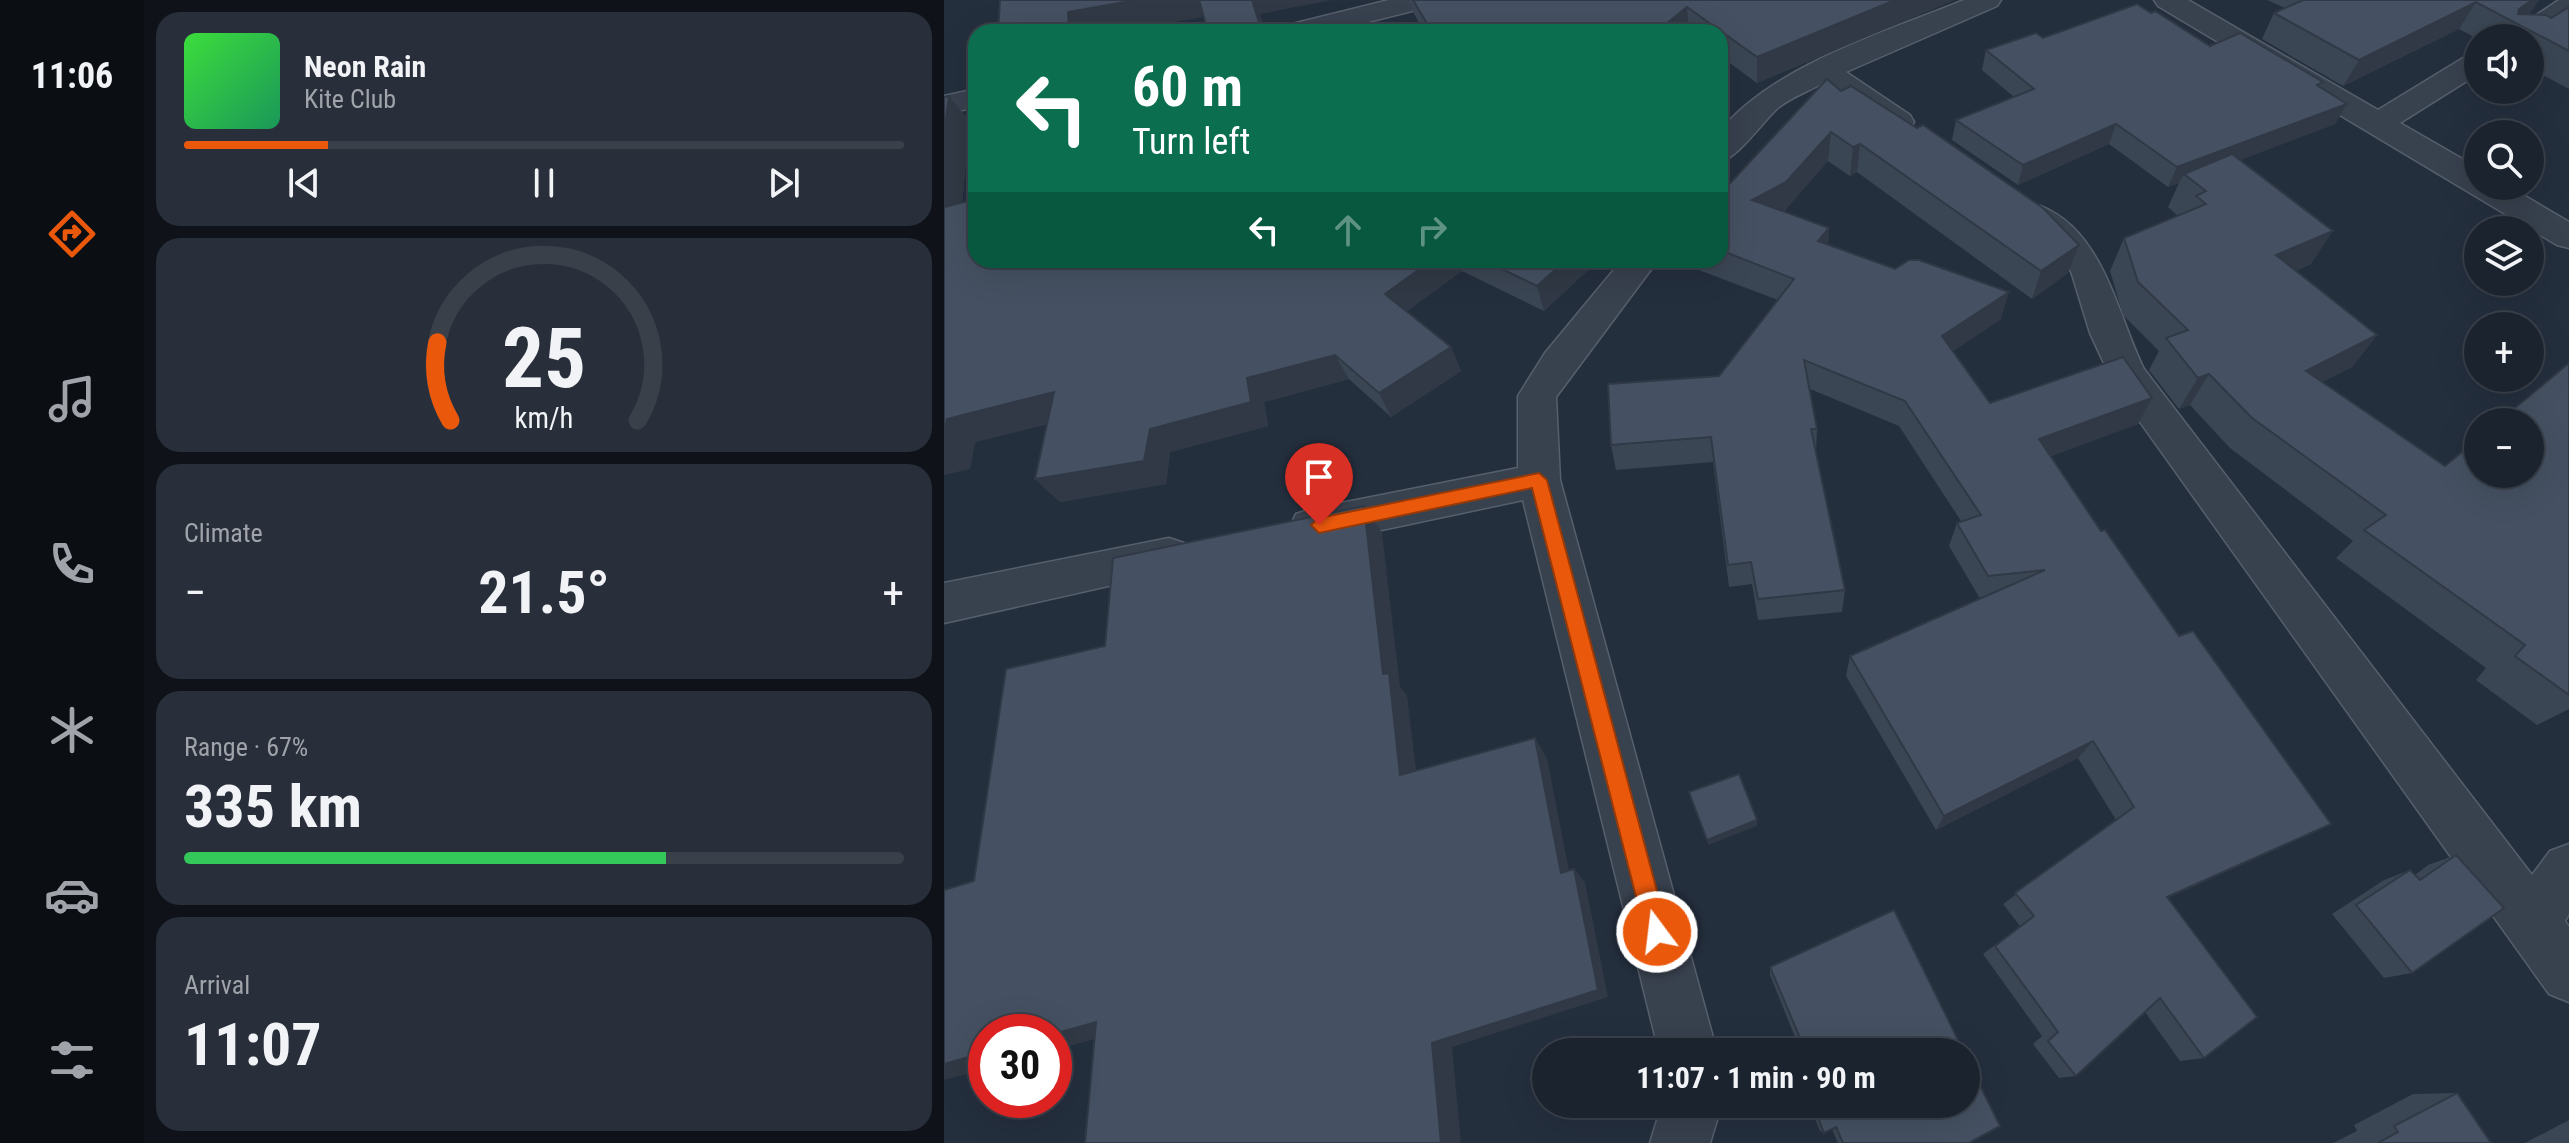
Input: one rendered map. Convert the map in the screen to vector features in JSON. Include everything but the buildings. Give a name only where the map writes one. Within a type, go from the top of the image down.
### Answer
[{"type":"street","points":[[1327,24],[1422,0]]},
{"type":"street","points":[[1728,142],[1743,123],[1772,98],[1825,71],[1987,0]]},
{"type":"street","points":[[2168,0],[2464,174]]},
{"type":"street","points":[[2539,24],[2569,6]]},
{"type":"street","points":[[2379,123],[2464,70]]},
{"type":"street","points":[[1825,71],[1932,146]]},
{"type":"street","points":[[944,105],[968,100]]},
{"type":"street","points":[[1996,190],[2048,225],[2087,267],[2108,333],[2129,377],[2569,974]]},
{"type":"street","points":[[2507,200],[2569,237]]},
{"type":"street","points":[[1635,268],[1585,334],[1558,363],[1537,396],[1539,480],[1684,1038]]},
{"type":"street","points":[[1273,535],[1539,480]]},
{"type":"street","points":[[944,603],[1210,548]]},
{"type":"street","points":[[2531,921],[2569,870]]},
{"type":"street","points":[[1680,1143],[1688,1118]]},
{"type":"route","points":[[1319,525],[1539,480],[1657,932]]}]
